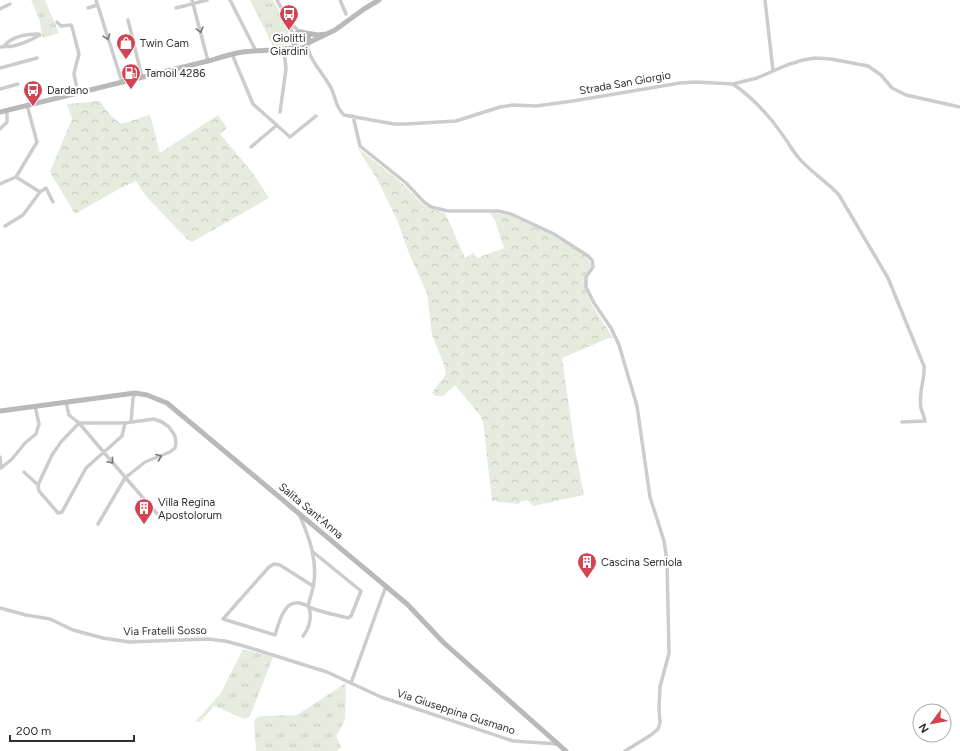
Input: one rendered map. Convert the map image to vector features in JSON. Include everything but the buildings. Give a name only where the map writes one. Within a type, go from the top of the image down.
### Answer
[{"type":"street","points":[[96,0],[122,82]]},
{"type":"street","points":[[176,8],[192,2],[207,0]]},
{"type":"street","points":[[230,0],[256,51]]},
{"type":"street","points":[[277,0],[287,20],[294,43],[299,47]]},
{"type":"street","points":[[340,0],[346,14]]},
{"type":"street","points":[[0,110],[8,110],[232,54],[284,50],[299,47],[330,33],[379,0]]},
{"type":"street","points":[[765,0],[772,72]]},
{"type":"street","points":[[192,2],[208,61]]},
{"type":"street","points":[[0,9],[10,4]]},
{"type":"street","points":[[88,8],[97,5]]},
{"type":"street","points":[[128,20],[142,77]]},
{"type":"street","points":[[287,20],[309,38],[308,44]]},
{"type":"street","points":[[57,22],[61,26],[70,25],[72,27],[79,54],[74,69],[78,93]]},
{"type":"street","points":[[280,112],[286,69],[284,50],[295,34],[303,33],[317,35],[330,33]]},
{"type":"street","points":[[29,34],[40,35],[32,40],[11,47],[2,46],[8,41],[29,34]]},
{"type":"street","name":"Strada San Giorgio","points":[[308,44],[312,59]]},
{"type":"street","name":"Strada San Giorgio","points":[[299,47],[312,59],[331,89],[338,109],[344,115],[400,124],[456,121],[500,107],[513,105],[536,106],[680,83],[696,82],[732,84],[765,75],[787,65],[815,58],[853,62],[868,66],[876,70],[892,88],[898,92],[960,107]]},
{"type":"street","points":[[232,54],[253,104],[290,137],[316,116]]},
{"type":"street","points":[[0,68],[37,58]]},
{"type":"street","points":[[0,89],[18,84]]},
{"type":"street","points":[[732,84],[747,94],[762,108],[798,157],[816,176],[834,189],[839,195],[888,278],[924,366],[925,372],[921,407],[925,420],[929,425]]},
{"type":"street","points":[[0,184],[16,177],[36,142],[27,105]]},
{"type":"street","points":[[0,129],[7,122],[8,110]]},
{"type":"street","points":[[353,116],[360,146],[406,183],[424,202],[432,207],[448,211],[498,211],[511,214],[560,237],[592,260],[593,267],[586,277],[586,287],[611,328],[619,345],[637,406],[650,497],[664,541],[667,561],[669,653],[660,687],[660,723],[658,729],[644,741],[625,751]]},
{"type":"street","points":[[251,147],[277,125]]},
{"type":"street","points":[[16,177],[40,192]]},
{"type":"street","points":[[5,226],[23,215],[40,192],[46,188],[53,202]]},
{"type":"street","points":[[131,422],[133,398],[136,393]]},
{"type":"street","name":"Salita Sant'Anna","points":[[0,411],[136,393],[147,395],[167,403],[415,611],[440,639],[566,751]]},
{"type":"street","points":[[66,402],[69,415],[79,423],[161,518]]},
{"type":"street","points":[[0,457],[1,468],[12,459],[25,443],[36,434],[39,424],[35,406]]},
{"type":"street","points":[[98,524],[125,478],[145,462],[170,452],[175,448],[175,436],[169,427],[162,422],[154,419],[125,423],[79,423],[60,442],[52,455],[38,485],[39,491],[58,513],[62,512],[86,468],[122,436],[125,423]]},
{"type":"street","points":[[902,422],[925,420]]},
{"type":"street","points":[[24,472],[38,485]]},
{"type":"street","points":[[300,516],[313,552],[314,568],[313,586],[308,606],[310,616],[306,632],[303,636]]},
{"type":"street","points":[[313,552],[361,591],[351,616],[348,618],[297,603],[287,607],[283,612],[275,635],[223,619],[269,567],[274,564],[280,564],[313,586]]},
{"type":"street","points":[[351,683],[386,586]]},
{"type":"street","name":"Via Fratelli Sosso","points":[[0,608],[26,615],[50,619],[73,630],[103,638],[128,642],[194,639],[226,641],[327,672],[351,683]]},
{"type":"street","name":"Via Giuseppina Gusmano","points":[[351,683],[381,697],[513,741],[558,744]]},
{"type":"green space","points":[[31,0],[45,0],[59,33],[43,38],[39,18]]},
{"type":"green space","points":[[250,0],[273,0],[289,33],[290,38],[287,43],[279,48],[273,46]]},
{"type":"green space","points":[[100,101],[109,114],[121,124],[150,115],[160,153],[218,115],[227,128],[220,134],[252,172],[269,198],[192,242],[187,239],[145,195],[136,181],[75,214],[50,172],[72,119],[67,104]]},
{"type":"green space","points":[[357,147],[404,185],[422,204],[430,209],[445,213],[465,258],[474,253],[477,258],[504,248],[495,220],[489,212],[511,216],[554,236],[587,257],[591,265],[585,277],[585,288],[592,305],[613,338],[609,338],[562,358],[576,455],[584,495],[533,506],[527,500],[521,501],[518,504],[492,501],[483,421],[480,415],[455,385],[443,396],[436,396],[432,393],[446,374],[443,362],[432,335],[427,293],[410,256],[397,220],[378,181]]},
{"type":"green space","points":[[243,649],[273,657],[250,716],[245,719],[214,706],[201,721],[195,722],[221,693]]},
{"type":"green space","points":[[346,683],[345,720],[336,736],[341,747],[337,751],[256,751],[254,722],[256,718],[261,716],[297,715]]},
{"type":"place","name":"Giolitti Giardini","points":[[289,31]]},
{"type":"place","name":"Twin Cam","points":[[126,60]]},
{"type":"place","name":"Tamoil 4286","points":[[131,90]]},
{"type":"place","name":"Dardano","points":[[33,107]]},
{"type":"place","name":"Villa Regina Apostolorum","points":[[144,525]]},
{"type":"place","name":"Cascina Serniola","points":[[587,579]]}]
